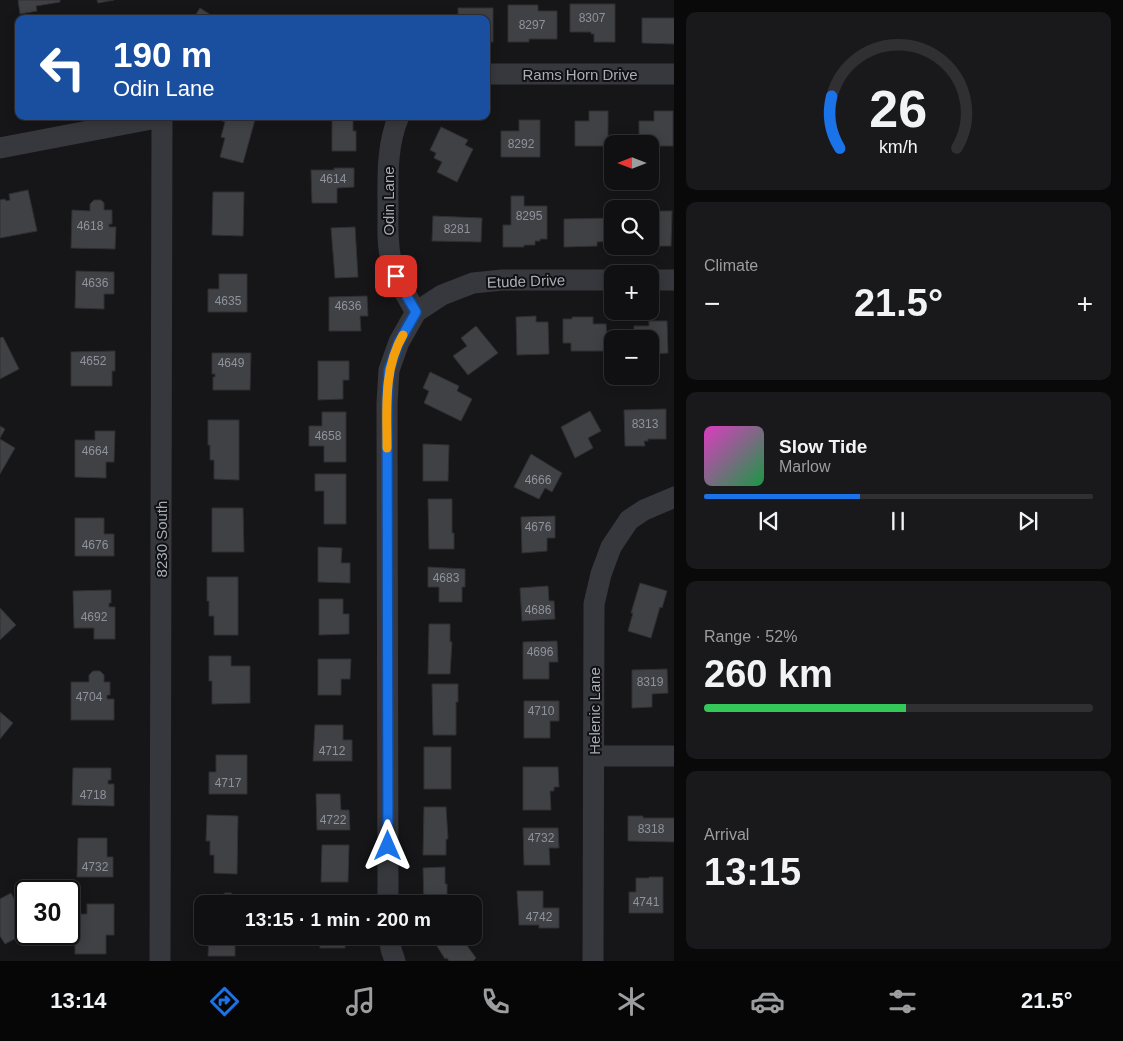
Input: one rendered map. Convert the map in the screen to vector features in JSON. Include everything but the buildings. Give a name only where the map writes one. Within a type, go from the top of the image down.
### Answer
[{"type":"street","name":"Rams Horn Drive","points":[[490,74],[674,74]]},
{"type":"street","points":[[0,148],[146,120]]},
{"type":"street","name":"8230 South","points":[[160,961],[162,120]]},
{"type":"street","name":"Odin Lane","points":[[398,120],[388,161],[388,238],[391,263],[402,288],[416,312]]},
{"type":"street","name":"Etude Drive","points":[[416,312],[442,295],[473,283],[502,280],[604,280]]},
{"type":"street","points":[[659,280],[674,280]]},
{"type":"street","points":[[388,895],[387,403],[389,370],[399,342],[416,312]]},
{"type":"street","name":"Helenic Lane","points":[[593,961],[594,604],[601,574],[612,547],[629,520],[644,510],[674,497]]},
{"type":"street","points":[[594,756],[672,756]]},
{"type":"street","points":[[390,945],[395,961]]},
{"type":"slow traffic","points":[[387,448],[389,370],[403,335]]},
{"type":"route","points":[[388,846],[387,403],[389,370],[399,342],[416,312],[396,276]]}]
